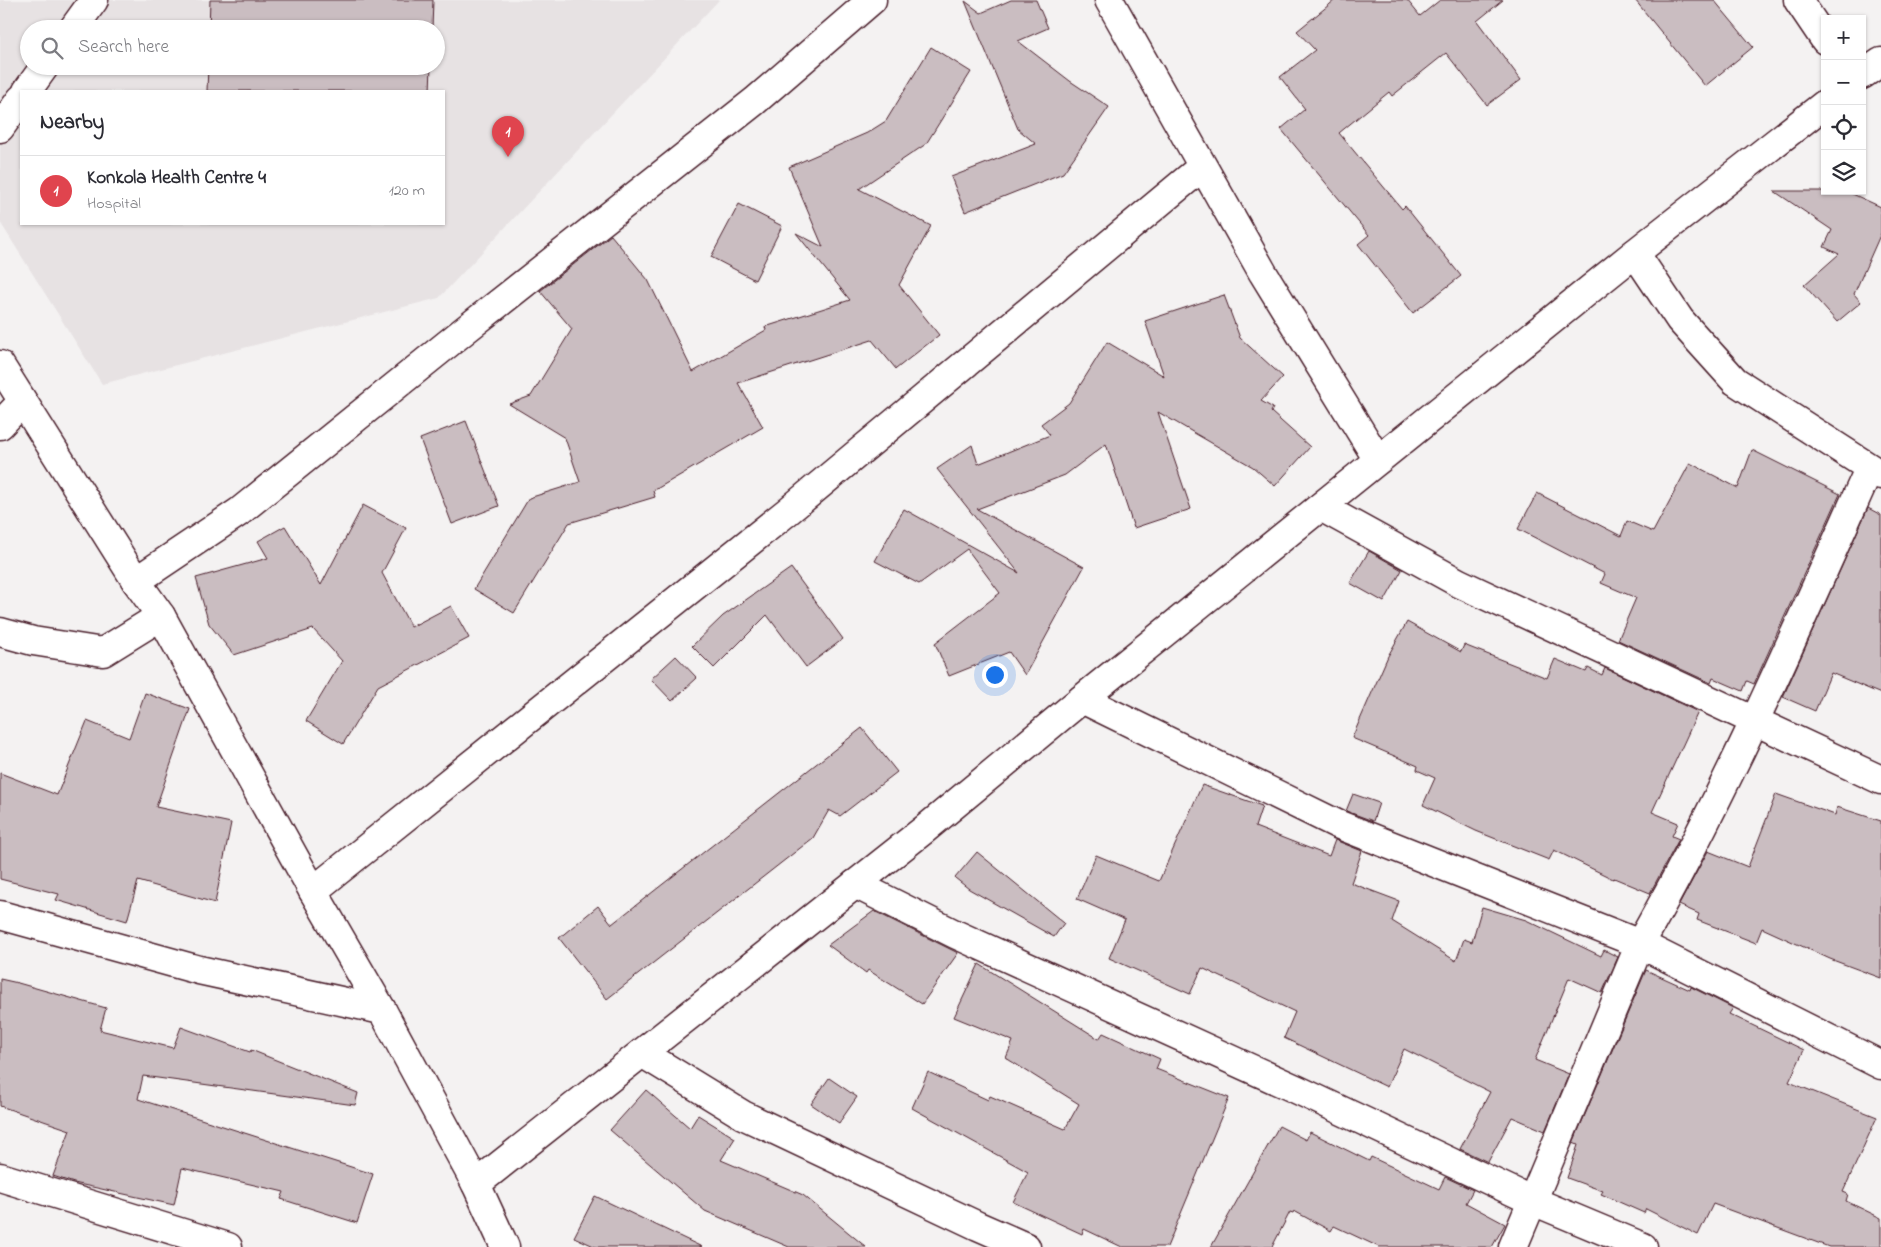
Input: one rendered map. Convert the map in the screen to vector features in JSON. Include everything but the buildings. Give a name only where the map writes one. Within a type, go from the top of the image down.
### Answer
[{"type":"street","points":[[80,20],[94,0]]},
{"type":"street","points":[[136,581],[239,512],[755,100],[872,0]]},
{"type":"street","points":[[1109,0],[1263,273],[1378,460]]},
{"type":"street","points":[[1798,0],[1821,34]]},
{"type":"street","points":[[1866,72],[1881,62]]},
{"type":"street","points":[[28,90],[39,75]]},
{"type":"street","points":[[0,128],[20,100]]},
{"type":"street","points":[[476,1184],[925,829],[1082,699],[1634,253],[1824,105]]},
{"type":"street","points":[[313,891],[787,512],[1202,166]]},
{"type":"street","points":[[1513,1247],[1640,944],[1755,722],[1875,472],[1734,381],[1680,320],[1634,253]]},
{"type":"street","points":[[0,365],[136,581],[161,616],[313,891],[382,1010],[476,1184],[505,1247]]},
{"type":"street","points":[[0,425],[22,402]]},
{"type":"street","points":[[1321,507],[1459,584],[1881,780]]},
{"type":"street","points":[[0,632],[33,641],[103,652],[161,616]]},
{"type":"street","points":[[1082,699],[1337,824],[1640,944],[1881,1065]]},
{"type":"street","points":[[855,884],[955,934],[1298,1090],[1533,1201],[1642,1247]]},
{"type":"street","points":[[0,915],[199,970],[382,1010]]},
{"type":"street","points":[[642,1053],[743,1115],[1026,1247]]},
{"type":"street","points":[[0,1178],[228,1247]]},
{"type":"shaded area","points":[[0,0],[719,0],[439,298],[102,384],[0,222]]},
{"type":"place","name":"Konkola Health Centre 4","points":[[508,157]]}]
